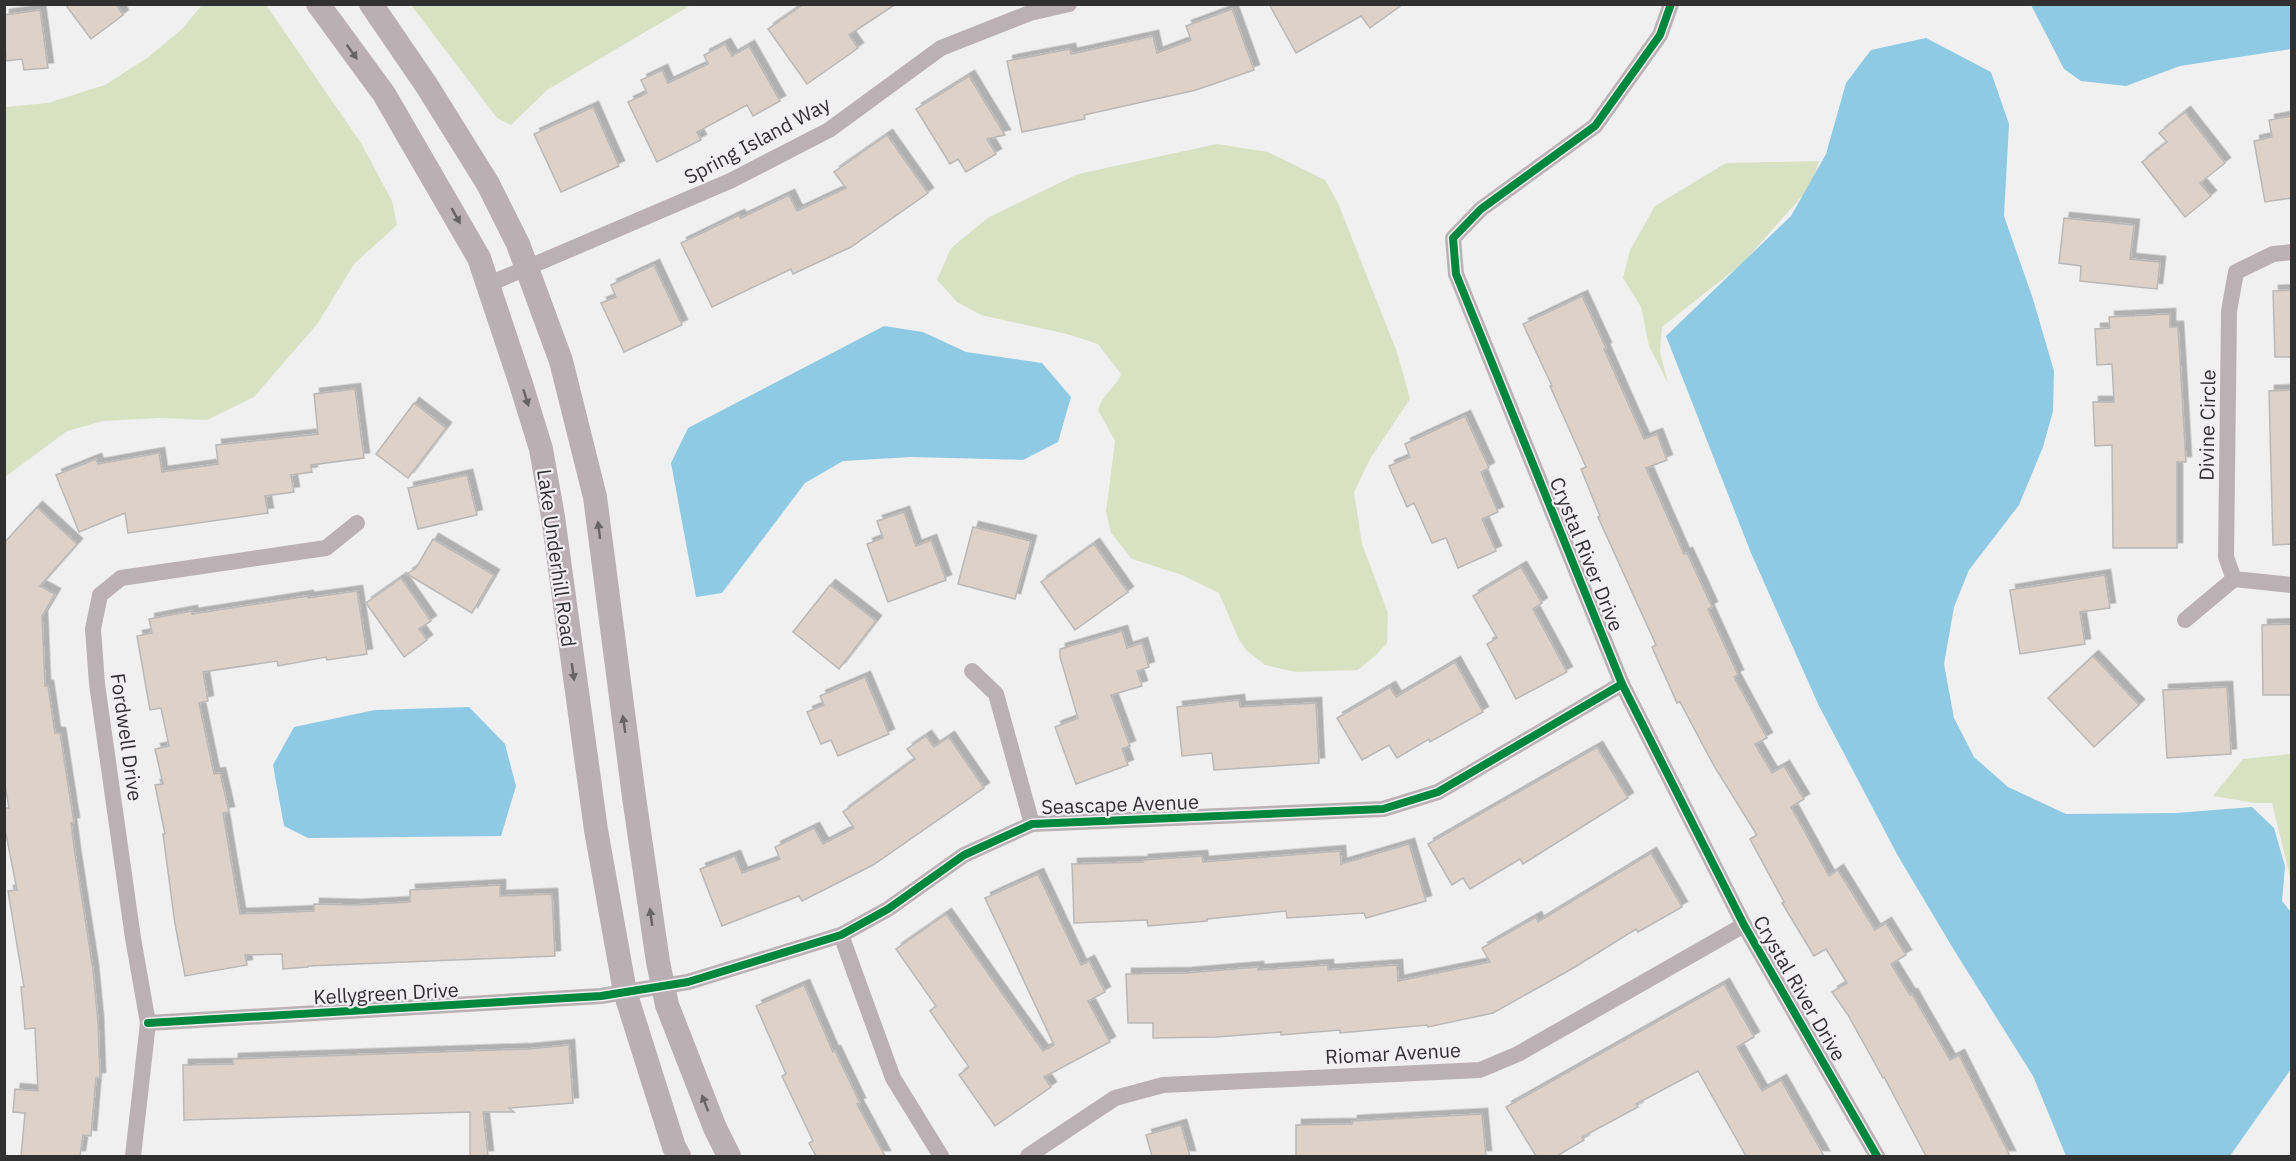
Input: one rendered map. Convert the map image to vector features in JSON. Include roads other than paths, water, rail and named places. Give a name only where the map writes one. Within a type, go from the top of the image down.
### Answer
[{"type":"street","name":"Lake Underhill Road","points":[[318,4],[384,94],[479,258],[541,449],[553,517],[596,830],[625,992],[674,1147],[679,1156]]},
{"type":"street","points":[[371,4],[427,86],[488,184],[527,268],[561,361],[595,497],[632,785],[667,1005],[715,1128],[729,1156]]},
{"type":"street","name":"Spring Island Way","points":[[489,284],[730,181],[829,130],[941,48],[1030,13],[1069,4]]},
{"type":"street","name":"Crystal River Drive","points":[[1671,4],[1660,34],[1595,126],[1481,209],[1453,238],[1456,274],[1622,684],[1744,925],[1877,1156]]},
{"type":"street","name":"Divine Circle","points":[[2234,579],[2226,557],[2229,311],[2236,272],[2273,254],[2292,252]]},
{"type":"street","name":"Fordwell Drive","points":[[134,1156],[148,1023],[133,938],[98,684],[93,629],[100,595],[121,578],[326,548],[357,523]]},
{"type":"street","points":[[2185,620],[2234,579],[2292,585]]},
{"type":"street","points":[[972,671],[996,694],[1032,824]]},
{"type":"street","name":"Seascape Avenue","points":[[625,992],[688,982],[841,935],[888,909],[964,855],[1032,824],[1383,809],[1438,792],[1622,684]]},
{"type":"street","name":"Riomar Avenue","points":[[1028,1156],[1116,1098],[1163,1085],[1480,1070],[1518,1054],[1744,925]]},
{"type":"street","points":[[841,935],[893,1078],[941,1156]]},
{"type":"street","name":"Kellygreen Drive","points":[[148,1023],[601,996],[625,992]]},
{"type":"water","points":[[2031,5],[2291,5],[2291,49],[2180,66],[2126,86],[2081,81],[2064,69]]},
{"type":"water","points":[[1926,38],[1991,72],[2009,124],[2004,216],[2033,299],[2054,371],[2053,411],[2043,447],[2019,505],[1969,570],[1954,607],[1944,664],[1954,718],[1974,757],[2008,787],[2066,814],[2176,813],[2252,807],[2274,828],[2285,866],[2282,901],[2291,912],[2291,1069],[2230,1156],[2066,1156],[2033,1076],[1898,856],[1819,706],[1751,553],[1666,336],[1791,216],[1826,154],[1846,83],[1871,50]]},
{"type":"water","points":[[884,326],[923,332],[966,352],[1042,363],[1071,397],[1058,442],[1023,460],[911,457],[843,461],[805,483],[722,593],[696,597],[671,463],[688,428]]},
{"type":"water","points":[[469,707],[505,744],[516,786],[501,836],[308,838],[284,826],[273,765],[294,727],[375,710]]}]
